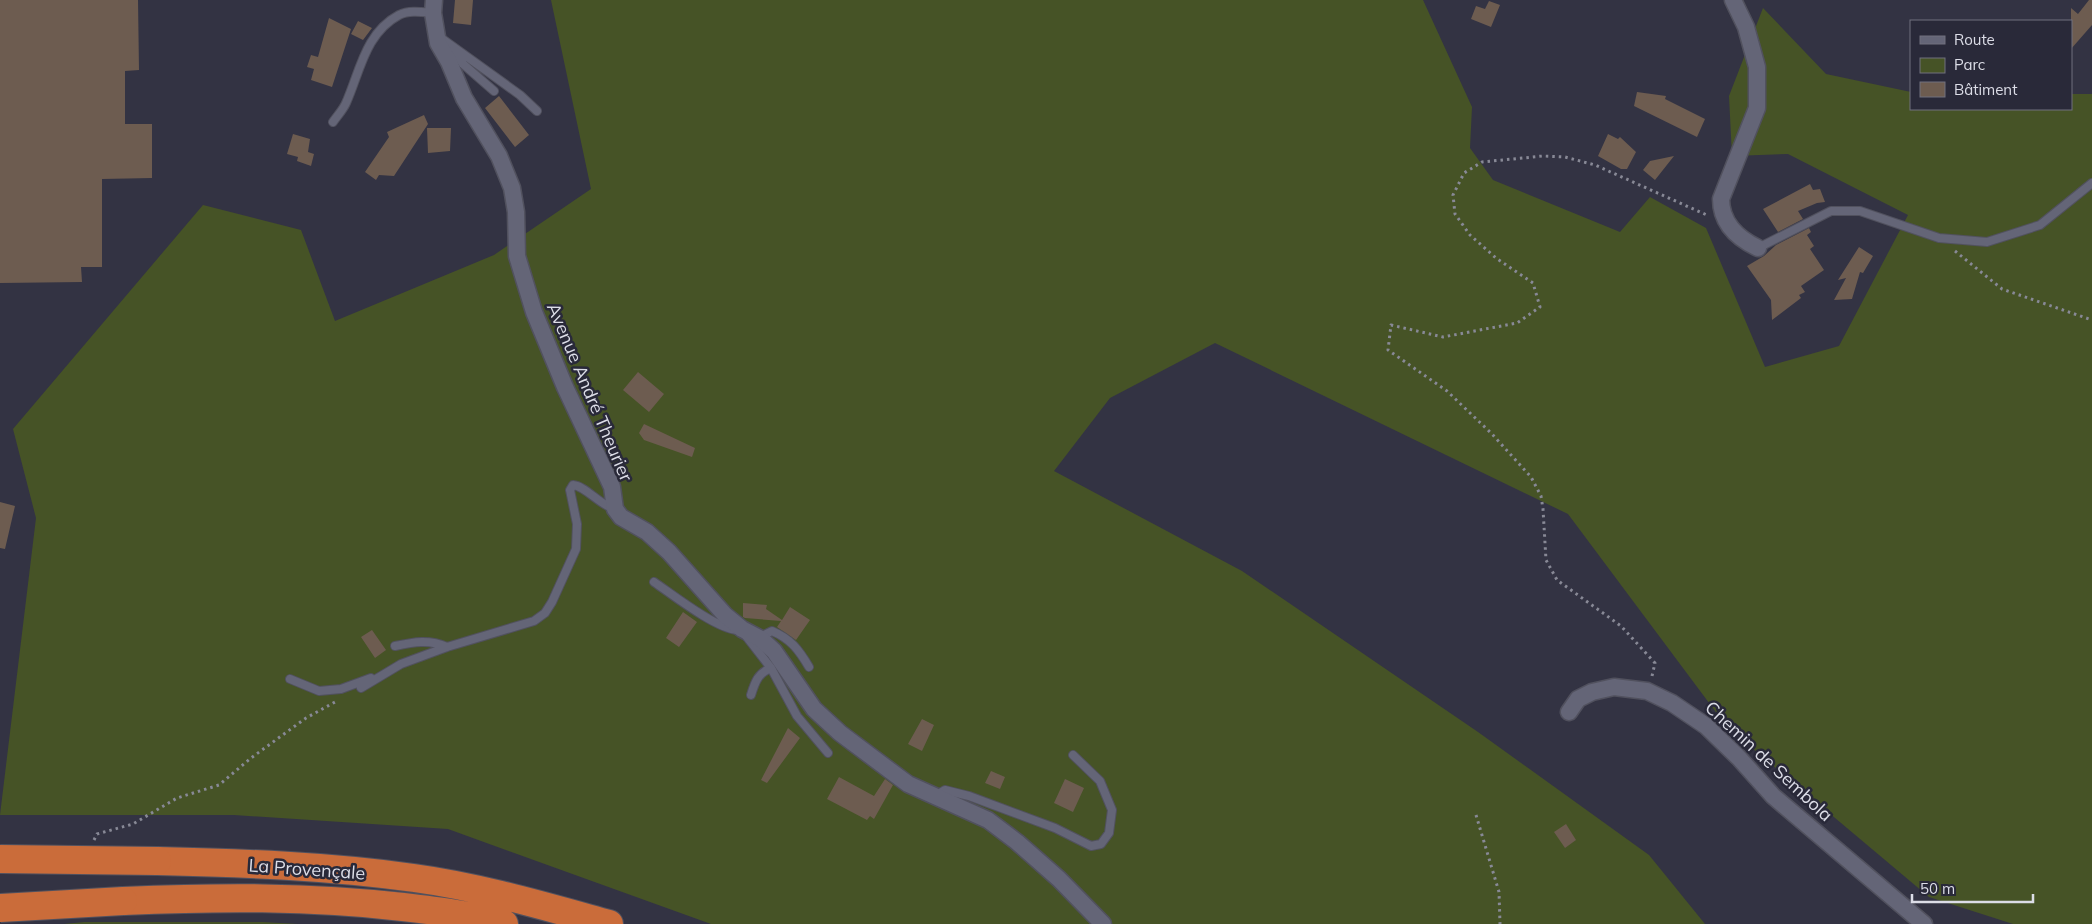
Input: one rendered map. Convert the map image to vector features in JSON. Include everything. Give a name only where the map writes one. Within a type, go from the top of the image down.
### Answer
[{"type":"highway","name":"La Provençale","points":[[0,860],[157,862],[313,867],[415,878],[503,895],[609,924]]},
{"type":"highway","name":"La Provençale","points":[[0,908],[226,897],[289,898],[354,902],[438,911],[504,924]]},
{"type":"street","points":[[1733,0],[1746,27],[1757,67],[1757,108],[1721,199],[1721,210],[1727,224],[1745,242],[1758,248]]},
{"type":"street","name":"Avenue André Theurier","points":[[434,7],[435,34],[464,98],[499,156],[512,188],[516,212],[516,256],[534,312],[565,387],[612,487],[615,509],[621,517],[647,532],[669,552],[725,615],[742,629],[761,639],[774,651],[814,709],[840,733],[908,784],[988,820],[1017,842],[1059,879],[1103,924]]},
{"type":"street","name":"Chemin de Sembola","points":[[1569,712],[1578,699],[1592,692],[1614,687],[1647,691],[1672,703],[1706,726],[1740,758],[1774,796],[1924,924]]},
{"type":"lane","points":[[333,122],[346,105],[365,50],[379,31],[399,14],[434,7]]},
{"type":"lane","points":[[435,34],[513,90],[538,111]]},
{"type":"lane","points":[[453,48],[463,64],[494,91]]},
{"type":"lane","points":[[1758,248],[1831,211],[1860,212],[1939,238],[1987,242],[2040,224],[2092,183]]},
{"type":"lane","points":[[361,688],[401,664],[447,647],[534,621],[545,614],[576,549],[577,524],[570,490],[572,485],[578,486],[604,506],[615,509]]},
{"type":"lane","points":[[654,582],[696,610],[725,626],[735,630],[742,629],[747,639],[771,668],[797,716],[828,753]]},
{"type":"lane","points":[[761,639],[772,631],[784,636],[798,648],[809,667]]},
{"type":"lane","points":[[395,646],[418,641],[437,643],[447,647]]},
{"type":"lane","points":[[751,695],[756,679],[764,670],[771,668]]},
{"type":"lane","points":[[290,679],[319,691],[341,690],[366,679],[378,677]]},
{"type":"lane","points":[[934,796],[945,790],[969,796],[1055,828],[1091,846],[1101,844],[1109,833],[1112,810],[1100,781],[1073,755]]},
{"type":"path","points":[[1647,691],[1655,663],[1621,626],[1557,580],[1546,560],[1541,496],[1531,477],[1492,434],[1447,391],[1388,350],[1391,325],[1443,337],[1517,323],[1540,307],[1533,283],[1496,258],[1470,235],[1456,214],[1453,195],[1464,173],[1482,162],[1543,156],[1564,157],[1595,165],[1727,224]]},
{"type":"path","points":[[1939,238],[2002,289],[2092,320]]},
{"type":"path","points":[[93,842],[97,834],[133,824],[177,798],[219,785],[250,758],[306,718],[361,688]]},
{"type":"path","points":[[1476,815],[1499,892],[1500,924]]},
{"type":"green space","points":[[551,0],[1423,0],[1472,107],[1470,148],[1493,180],[1620,232],[1650,197],[1706,228],[1765,367],[1839,346],[1908,215],[1788,154],[1732,156],[1729,96],[1763,8],[1826,74],[1910,92],[1910,110],[2072,110],[2072,94],[2092,94],[2092,924],[2013,924],[1929,897],[1727,727],[1568,514],[1215,343],[1110,398],[1054,471],[1242,571],[1478,732],[1649,855],[1705,924],[711,924],[448,829],[234,815],[0,815],[36,518],[13,429],[203,205],[301,230],[335,321],[494,255],[591,189]]},
{"type":"green space","points":[[84,922],[263,922],[298,924],[64,924]]},
{"type":"building","points":[[0,0],[138,0],[139,70],[125,71],[125,124],[152,124],[152,178],[102,179],[102,267],[81,267],[82,282],[0,283]]},
{"type":"building","points":[[455,0],[473,0],[471,25],[453,23]]},
{"type":"building","points":[[2089,0],[2092,0],[2092,25],[2072,48],[2071,8],[2078,14]]},
{"type":"building","points":[[1489,1],[1500,5],[1491,27],[1471,19],[1476,6],[1485,9]]},
{"type":"building","points":[[329,18],[351,29],[332,87],[311,80],[314,69],[307,67],[311,55],[318,57]]},
{"type":"building","points":[[358,21],[372,28],[363,40],[351,34]]},
{"type":"building","points":[[1637,92],[1666,96],[1665,99],[1705,119],[1697,137],[1634,106]]},
{"type":"building","points":[[499,96],[529,135],[515,147],[485,108]]},
{"type":"building","points":[[424,115],[428,124],[394,176],[379,175],[376,180],[365,172],[389,137],[387,132]]},
{"type":"building","points":[[427,128],[451,128],[450,151],[428,153]]},
{"type":"building","points":[[293,134],[310,139],[308,152],[314,154],[311,166],[297,161],[298,157],[287,154]]},
{"type":"building","points":[[1608,134],[1618,139],[1620,137],[1636,152],[1627,169],[1621,169],[1598,156]]},
{"type":"building","points":[[1674,156],[1655,180],[1643,170],[1650,161]]},
{"type":"building","points":[[1810,184],[1813,190],[1820,189],[1825,202],[1817,203],[1798,211],[1803,219],[1778,232],[1763,209]]},
{"type":"building","points":[[1809,228],[1811,232],[1807,235],[1814,246],[1810,249],[1824,270],[1801,286],[1805,292],[1799,295],[1801,298],[1772,320],[1771,300],[1747,266],[1764,256],[1776,245]]},
{"type":"building","points":[[1859,247],[1873,256],[1863,273],[1860,272],[1852,299],[1834,300],[1846,278],[1838,280]]},
{"type":"building","points":[[638,372],[664,394],[649,412],[623,390]]},
{"type":"building","points":[[644,424],[695,448],[692,457],[644,440],[639,433]]},
{"type":"building","points":[[0,502],[15,506],[5,549],[0,548]]},
{"type":"building","points":[[743,603],[767,605],[766,609],[782,620],[790,607],[810,620],[796,640],[777,627],[781,621],[743,617]]},
{"type":"building","points":[[683,612],[697,622],[679,647],[666,638]]},
{"type":"building","points":[[372,630],[386,650],[375,658],[361,637]]},
{"type":"building","points":[[922,719],[934,725],[922,751],[908,744]]},
{"type":"building","points":[[788,728],[800,738],[767,783],[761,780]]},
{"type":"building","points":[[991,771],[1005,777],[1000,789],[985,783]]},
{"type":"building","points":[[839,777],[874,796],[885,779],[893,785],[874,819],[870,816],[867,820],[827,799]]},
{"type":"building","points":[[1065,779],[1084,788],[1073,812],[1054,803]]},
{"type":"building","points":[[1566,824],[1576,840],[1565,848],[1554,832]]}]
